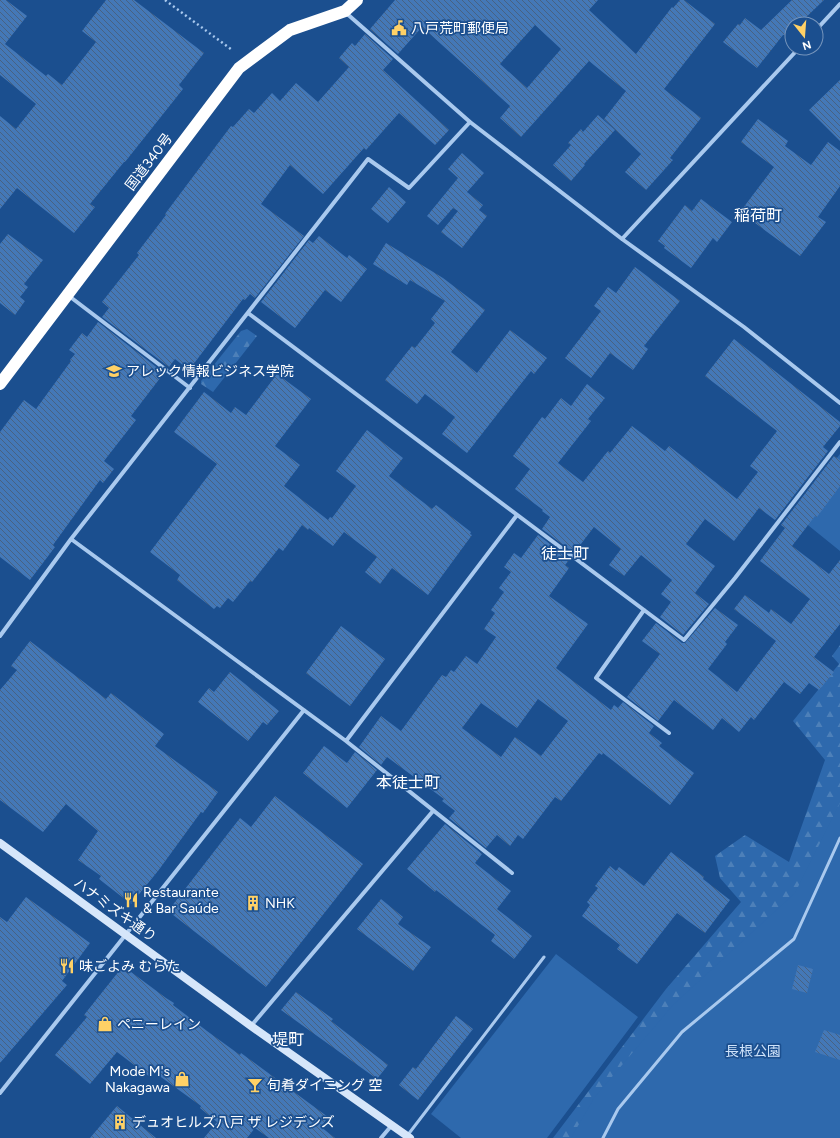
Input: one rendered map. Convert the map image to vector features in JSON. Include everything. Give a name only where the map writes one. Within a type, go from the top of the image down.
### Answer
[{"type":"highway","name":"国道340号","points":[[0,384],[239,68],[290,30],[345,11],[357,0]]},
{"type":"street","points":[[824,21],[840,4]]},
{"type":"street","points":[[345,11],[470,122],[622,239],[744,327],[840,403]]},
{"type":"street","points":[[622,239],[792,56]]},
{"type":"street","points":[[0,636],[71,539],[368,159],[409,188],[470,122]]},
{"type":"street","points":[[68,294],[190,388]]},
{"type":"street","points":[[248,313],[684,640],[735,578],[840,442]]},
{"type":"street","points":[[346,741],[517,514]]},
{"type":"street","points":[[71,539],[346,741],[512,873]]},
{"type":"street","points":[[644,610],[596,678],[669,733]]},
{"type":"street","points":[[0,1093],[127,935],[304,710]]},
{"type":"street","points":[[251,1026],[433,811]]},
{"type":"street","name":"ハナミズキ通り","points":[[0,843],[251,1026],[409,1137]]},
{"type":"street","points":[[381,1138],[392,1125]]},
{"type":"lane","points":[[603,1138],[618,1109],[682,1032],[794,939],[840,838]]},
{"type":"lane","points":[[409,1137],[544,957]]},
{"type":"path","points":[[166,0],[232,50]]},
{"type":"green space","points":[[247,329],[257,336],[213,392],[201,384],[201,381],[241,331]]},
{"type":"green space","points":[[840,454],[840,551],[793,513]]},
{"type":"green space","points":[[840,645],[840,809],[795,898],[576,1138],[553,1138],[666,989],[741,902],[720,878],[715,856],[745,835],[789,862],[825,760],[793,721],[839,664],[832,656]]},
{"type":"green space","name":"長根公園","points":[[840,803],[840,1138],[571,1138],[594,1098],[673,1005],[795,893]]},
{"type":"green space","points":[[556,954],[638,1017],[547,1138],[461,1138],[431,1114]]},
{"type":"building","points":[[0,0],[6,0],[27,16],[5,44],[46,76],[48,74],[62,85],[96,42],[82,31],[106,0],[134,0],[204,53],[179,85],[183,89],[90,204],[95,207],[74,233],[17,188],[0,209],[0,116],[16,129],[36,104],[0,75]]},
{"type":"building","points":[[395,0],[598,0],[589,10],[636,54],[672,7],[673,8],[680,0],[684,0],[715,24],[664,89],[701,118],[670,158],[673,160],[646,190],[625,172],[641,154],[604,119],[626,91],[589,61],[521,137],[500,118],[510,106],[422,27],[398,54],[370,29]],"holes":[[[535,25],[561,49],[527,88],[500,64]]]},
{"type":"building","points":[[792,0],[824,0],[807,16],[784,16],[784,35],[757,68],[723,42],[745,18],[761,30]]},
{"type":"building","points":[[365,34],[393,59],[383,70],[449,130],[435,145],[399,113],[366,150],[364,148],[323,194],[290,165],[261,204],[304,236],[255,298],[250,294],[245,300],[243,299],[189,370],[175,359],[169,367],[102,317],[109,308],[102,302],[139,255],[137,253],[231,126],[233,127],[249,109],[254,113],[272,93],[280,101],[296,83],[318,102],[349,67],[339,58],[352,43],[355,46]]},
{"type":"building","points":[[840,80],[840,141],[809,110]]},
{"type":"building","points":[[598,115],[615,130],[584,164],[585,165],[571,181],[553,165],[571,145],[568,143],[581,129],[583,132]]},
{"type":"building","points":[[758,119],[788,141],[785,146],[811,165],[828,142],[840,151],[840,186],[818,217],[826,222],[800,256],[740,212],[774,167],[741,142]]},
{"type":"building","points":[[462,153],[484,173],[467,192],[483,205],[479,210],[487,216],[462,248],[441,232],[458,211],[453,208],[438,225],[427,216],[458,178],[448,169]]},
{"type":"building","points":[[389,187],[406,202],[388,223],[371,209]]},
{"type":"building","points":[[701,199],[732,222],[717,242],[713,238],[691,268],[664,248],[665,246],[658,241],[685,205],[692,211]]},
{"type":"building","points":[[8,234],[43,260],[24,284],[28,287],[20,297],[25,301],[15,315],[0,303],[0,244]]},
{"type":"building","points":[[319,236],[347,258],[349,255],[367,269],[341,302],[325,290],[295,328],[261,302],[309,240],[313,243]]},
{"type":"building","points":[[386,243],[443,278],[485,310],[451,352],[477,373],[510,330],[547,358],[534,374],[531,371],[467,453],[442,434],[455,417],[425,394],[417,404],[385,380],[412,346],[415,348],[435,323],[431,319],[445,301],[410,280],[407,285],[373,264]]},
{"type":"building","points":[[635,267],[680,301],[644,346],[648,349],[633,370],[610,353],[591,378],[565,358],[601,311],[594,306],[608,287],[616,293]]},
{"type":"building","points":[[98,322],[164,373],[131,416],[136,420],[104,461],[114,469],[103,483],[100,480],[53,545],[55,547],[30,580],[0,557],[0,432],[24,400],[36,409],[75,354],[69,350],[82,333],[87,337]]},
{"type":"building","points":[[734,339],[840,422],[840,426],[823,447],[828,451],[775,520],[759,508],[734,541],[705,519],[686,544],[715,566],[695,593],[709,604],[683,635],[660,617],[671,602],[661,594],[672,580],[641,555],[624,576],[609,565],[621,549],[594,527],[574,553],[542,529],[550,517],[515,489],[530,469],[513,456],[542,417],[545,419],[561,398],[571,406],[587,384],[605,398],[588,419],[591,421],[558,463],[583,482],[608,451],[610,453],[632,426],[665,451],[669,446],[737,499],[758,472],[750,466],[777,431],[705,376]]},
{"type":"building","points":[[277,374],[311,399],[275,446],[300,465],[284,486],[328,520],[330,517],[332,518],[356,486],[336,471],[367,430],[403,458],[389,476],[432,509],[436,505],[471,532],[470,534],[472,535],[428,595],[392,568],[380,584],[365,572],[377,557],[344,532],[333,546],[309,528],[308,530],[302,525],[283,551],[279,548],[252,582],[250,581],[233,602],[228,598],[220,608],[217,606],[214,609],[177,580],[180,575],[150,552],[217,464],[174,432],[204,392],[231,413],[235,407],[246,415]]},
{"type":"building","points":[[834,456],[840,460],[840,486],[817,517],[815,516],[792,546],[829,574],[840,560],[840,624],[814,657],[834,672],[819,690],[809,683],[800,694],[784,682],[754,720],[751,717],[739,732],[722,718],[713,730],[674,700],[658,721],[627,697],[660,654],[642,641],[656,623],[682,643],[685,643],[715,608],[738,625],[725,642],[727,644],[708,669],[737,692],[776,641],[734,609],[745,595],[769,613],[771,609],[791,624],[810,599],[760,561],[785,528],[781,525]]},
{"type":"building","points":[[538,535],[570,559],[565,565],[569,568],[549,596],[588,624],[556,668],[611,710],[614,705],[618,708],[623,702],[654,726],[649,733],[662,743],[659,746],[694,773],[670,805],[603,753],[602,755],[599,753],[561,801],[555,797],[523,839],[518,835],[510,846],[497,835],[486,848],[449,818],[455,811],[442,801],[444,799],[387,757],[381,765],[359,747],[381,716],[401,731],[442,675],[446,677],[451,670],[454,672],[466,656],[477,664],[496,637],[484,629],[495,613],[491,610],[504,592],[499,588],[511,572],[504,567],[514,553],[521,558]],"holes":[[[538,699],[568,721],[541,756],[515,737],[501,757],[462,728],[481,703],[517,728]]]},
{"type":"building","points":[[341,626],[385,659],[350,706],[306,673]]},
{"type":"building","points":[[30,641],[106,699],[111,693],[164,734],[155,746],[218,792],[131,904],[99,879],[101,876],[78,860],[98,831],[66,804],[43,832],[0,800],[0,690],[17,670],[11,666]]},
{"type":"building","points":[[230,672],[279,711],[267,725],[263,722],[248,741],[198,702],[209,688],[214,692]]},
{"type":"building","points":[[324,746],[347,763],[355,752],[377,770],[347,808],[303,773]]},
{"type":"building","name":"NHK","points":[[275,796],[363,864],[266,987],[168,911],[240,818],[251,827]]},
{"type":"building","points":[[445,824],[482,854],[475,863],[511,891],[497,909],[532,936],[514,959],[491,941],[495,935],[436,890],[435,892],[407,869]]},
{"type":"building","points":[[671,852],[704,877],[703,879],[730,900],[705,933],[677,913],[637,964],[617,949],[620,945],[582,916],[590,905],[587,902],[598,888],[595,886],[610,866],[616,871],[619,867],[644,886]]},
{"type":"building","points":[[26,897],[90,943],[62,981],[67,985],[0,1063],[0,917],[7,922]]},
{"type":"building","points":[[381,899],[403,917],[398,924],[431,947],[413,971],[357,929]]},
{"type":"building","points":[[798,965],[813,969],[807,993],[792,989]]},
{"type":"building","points":[[123,966],[174,1003],[173,1005],[207,1031],[240,1055],[241,1053],[328,1117],[321,1127],[335,1138],[269,1138],[255,1128],[247,1138],[204,1138],[217,1122],[200,1108],[201,1106],[154,1072],[150,1077],[117,1052],[90,1084],[55,1055],[87,1017],[84,1015]]},
{"type":"building","points":[[296,992],[333,1019],[331,1021],[388,1065],[377,1079],[281,1010]]},
{"type":"building","points":[[456,1016],[473,1029],[418,1100],[399,1085],[413,1067],[416,1069]]},
{"type":"building","points":[[824,1030],[840,1035],[840,1060],[815,1052]]},
{"type":"building","name":"デュオヒルズ八戸 ザ レジデンズ","points":[[117,1106],[156,1138],[90,1138]]},
{"type":"place","name":"八戸荒町郵便局","points":[[399,28]]},
{"type":"place","name":"アレック情報ビジネス学院","points":[[114,371]]},
{"type":"place","name":"Restaurante & Bar Saúde","points":[[131,900]]},
{"type":"place","name":"NHK","points":[[253,903]]},
{"type":"place","name":"味ごよみ むらた","points":[[67,966]]},
{"type":"place","name":"ペニーレイン","points":[[105,1024]]},
{"type":"place","name":"Mode M's Nakagawa","points":[[182,1079]]},
{"type":"place","name":"旬肴ダイニング 空","points":[[255,1085]]},
{"type":"place","name":"デュオヒルズ八戸 ザ レジデンズ","points":[[120,1122]]},
{"type":"district","name":"稲荷町","points":[[758,215]]},
{"type":"district","name":"徒士町","points":[[565,553]]},
{"type":"district","name":"本徒士町","points":[[408,782]]},
{"type":"district","name":"堤町","points":[[288,1039]]}]
